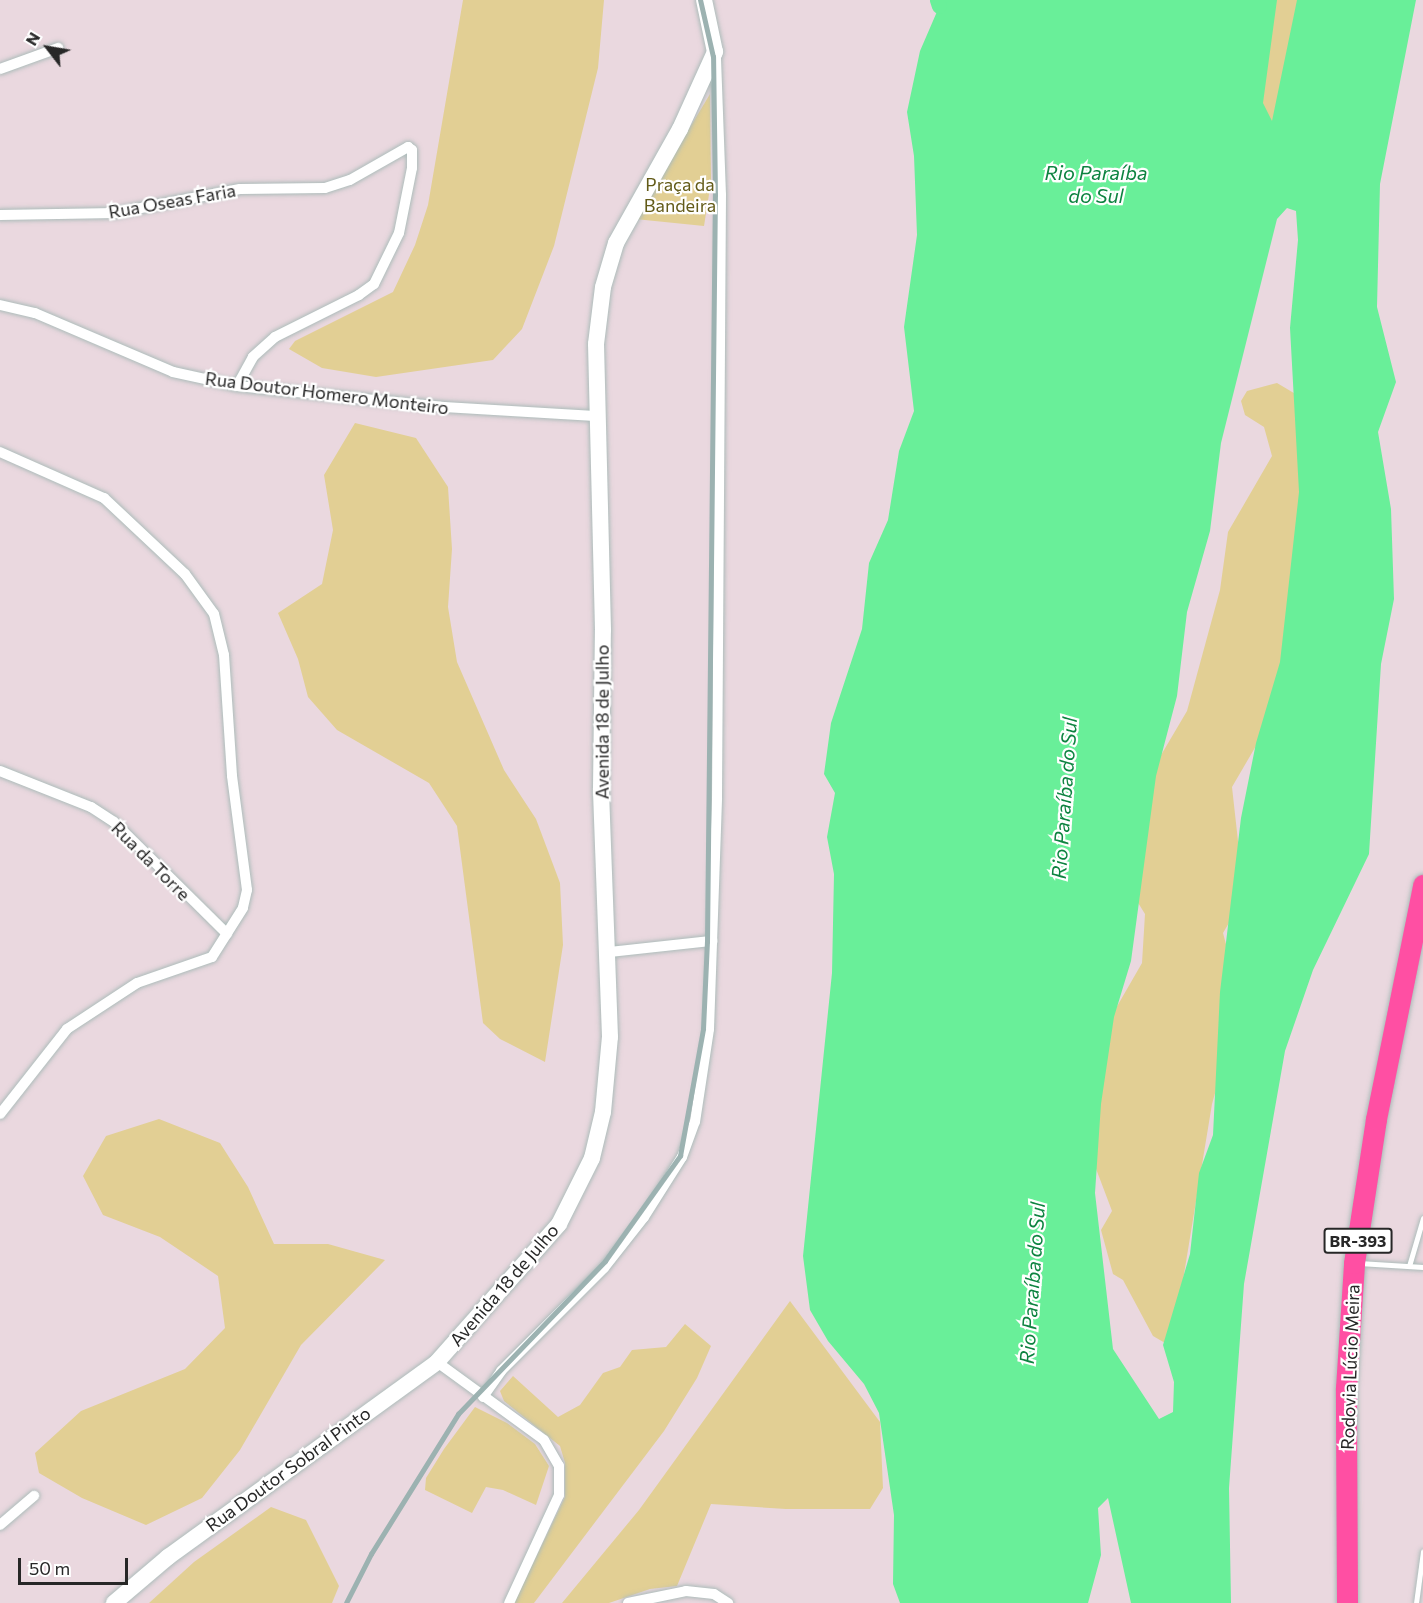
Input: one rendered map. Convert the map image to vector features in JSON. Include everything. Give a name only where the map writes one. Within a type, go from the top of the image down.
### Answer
[{"type":"highway","name":"Rodovia Lúcio Meira","points":[[1347,1603],[1346,1388],[1354,1263],[1376,1119],[1423,885]]},
{"type":"main road","points":[[704,0],[715,52]]},
{"type":"main road","name":"Avenida 18 de Julho","points":[[437,1362],[559,1224],[592,1158],[603,1112],[610,1037],[610,952],[601,788],[603,630],[595,416],[596,344],[603,286],[616,243],[680,129],[715,52]]},
{"type":"main road","name":"Rua Doutor Sobral Pinto","points":[[114,1603],[168,1557],[437,1362]]},
{"type":"street","points":[[0,69],[58,48]]},
{"type":"street","points":[[483,1397],[501,1371],[604,1268],[644,1217],[681,1157],[694,1122],[709,1029],[717,798],[721,195],[715,52]]},
{"type":"street","name":"Rua Oseas Faria","points":[[0,215],[115,213],[231,190],[326,188],[350,180],[408,147],[412,150],[412,168],[399,233],[374,284],[359,295],[274,337],[253,357],[237,386]]},
{"type":"street","name":"Rua Doutor Homero Monteiro","points":[[0,305],[36,313],[173,372],[237,386],[444,407],[595,416]]},
{"type":"street","points":[[0,453],[104,498],[185,574],[214,614],[224,654],[232,776],[247,890],[243,908],[212,957],[137,983],[67,1029],[0,1114]]},
{"type":"street","name":"Rua da Torre","points":[[0,771],[91,807],[114,822],[227,934]]},
{"type":"street","points":[[610,952],[712,941]]},
{"type":"street","points":[[437,1362],[544,1440],[559,1466],[559,1495],[509,1603]]},
{"type":"street","points":[[0,1525],[34,1496]]},
{"type":"street","points":[[628,1603],[714,1594],[728,1603]]},
{"type":"lane","points":[[1409,1266],[1423,1218]]},
{"type":"lane","points":[[1354,1263],[1423,1267]]},
{"type":"lane","points":[[1416,1603],[1423,1551]]},
{"type":"green space","points":[[463,0],[604,0],[598,68],[554,246],[522,329],[493,360],[376,377],[322,368],[289,349],[295,341],[393,292],[415,245],[428,205]]},
{"type":"green space","points":[[1275,0],[1310,0],[1273,128],[1251,78]]},
{"type":"green space","name":"Praça da Bandeira","points":[[710,94],[711,182],[704,226],[635,219]]},
{"type":"green space","points":[[1277,383],[1314,405],[1298,674],[1232,787],[1238,841],[1256,877],[1223,933],[1227,948],[1224,1061],[1212,1104],[1172,1347],[1153,1336],[1123,1280],[1113,1274],[1101,1230],[1112,1211],[1087,1145],[1104,1029],[1142,963],[1145,914],[1132,893],[1154,767],[1187,711],[1220,590],[1228,532],[1272,456],[1264,427],[1245,415],[1241,401],[1247,391]]},
{"type":"green space","points":[[355,423],[416,438],[448,487],[452,549],[448,607],[457,662],[504,770],[536,819],[560,883],[563,945],[545,1062],[500,1039],[483,1023],[457,826],[429,783],[337,730],[308,697],[298,659],[278,613],[322,584],[333,530],[324,475]]},
{"type":"green space","points":[[159,1119],[220,1143],[248,1187],[274,1244],[328,1244],[385,1260],[301,1345],[240,1450],[202,1498],[146,1525],[82,1498],[39,1473],[35,1453],[81,1411],[185,1369],[225,1328],[218,1276],[160,1237],[103,1215],[83,1176],[106,1136]]},
{"type":"green space","points":[[790,1301],[880,1422],[883,1488],[870,1509],[786,1509],[711,1504],[677,1586],[650,1589],[609,1603],[562,1603],[639,1510]]},
{"type":"green space","points":[[685,1324],[711,1346],[697,1378],[664,1431],[534,1603],[514,1603],[565,1497],[565,1463],[560,1446],[504,1401],[500,1391],[513,1376],[558,1417],[580,1405],[603,1373],[620,1367],[632,1350],[666,1347]]},
{"type":"green space","points":[[475,1407],[507,1423],[535,1444],[549,1466],[536,1505],[503,1490],[486,1487],[472,1513],[425,1490],[426,1478]]},
{"type":"green space","points":[[271,1507],[306,1520],[339,1586],[332,1603],[149,1603],[194,1562]]},
{"type":"water","name":"Rio Paraíba do Sul","points":[[942,0],[1277,0],[1263,103],[1272,121],[1297,0],[1416,0],[1380,184],[1377,307],[1396,382],[1378,432],[1391,509],[1394,599],[1381,664],[1369,854],[1313,970],[1285,1051],[1244,1284],[1229,1488],[1231,1603],[1131,1603],[1108,1498],[1098,1508],[1101,1555],[1088,1603],[900,1603],[893,1584],[894,1515],[879,1413],[864,1384],[828,1341],[810,1310],[803,1256],[832,973],[834,874],[827,837],[835,793],[824,774],[831,723],[862,629],[869,563],[888,520],[899,451],[914,411],[904,327],[917,235],[914,156],[907,112],[920,51]],"holes":[[[1287,208],[1296,211],[1298,240],[1290,328],[1299,492],[1280,662],[1256,743],[1241,818],[1220,992],[1213,1135],[1199,1173],[1190,1254],[1163,1345],[1174,1382],[1173,1412],[1159,1419],[1113,1349],[1095,1193],[1101,1104],[1114,1017],[1131,961],[1156,776],[1177,696],[1187,612],[1210,531],[1221,443],[1277,219]]]},
{"type":"waterway","points":[[937,0],[939,6]]},
{"type":"railway","points":[[346,1603],[371,1554],[458,1414],[605,1261],[680,1156],[703,1029],[707,942],[715,195],[713,57],[700,0]]}]
